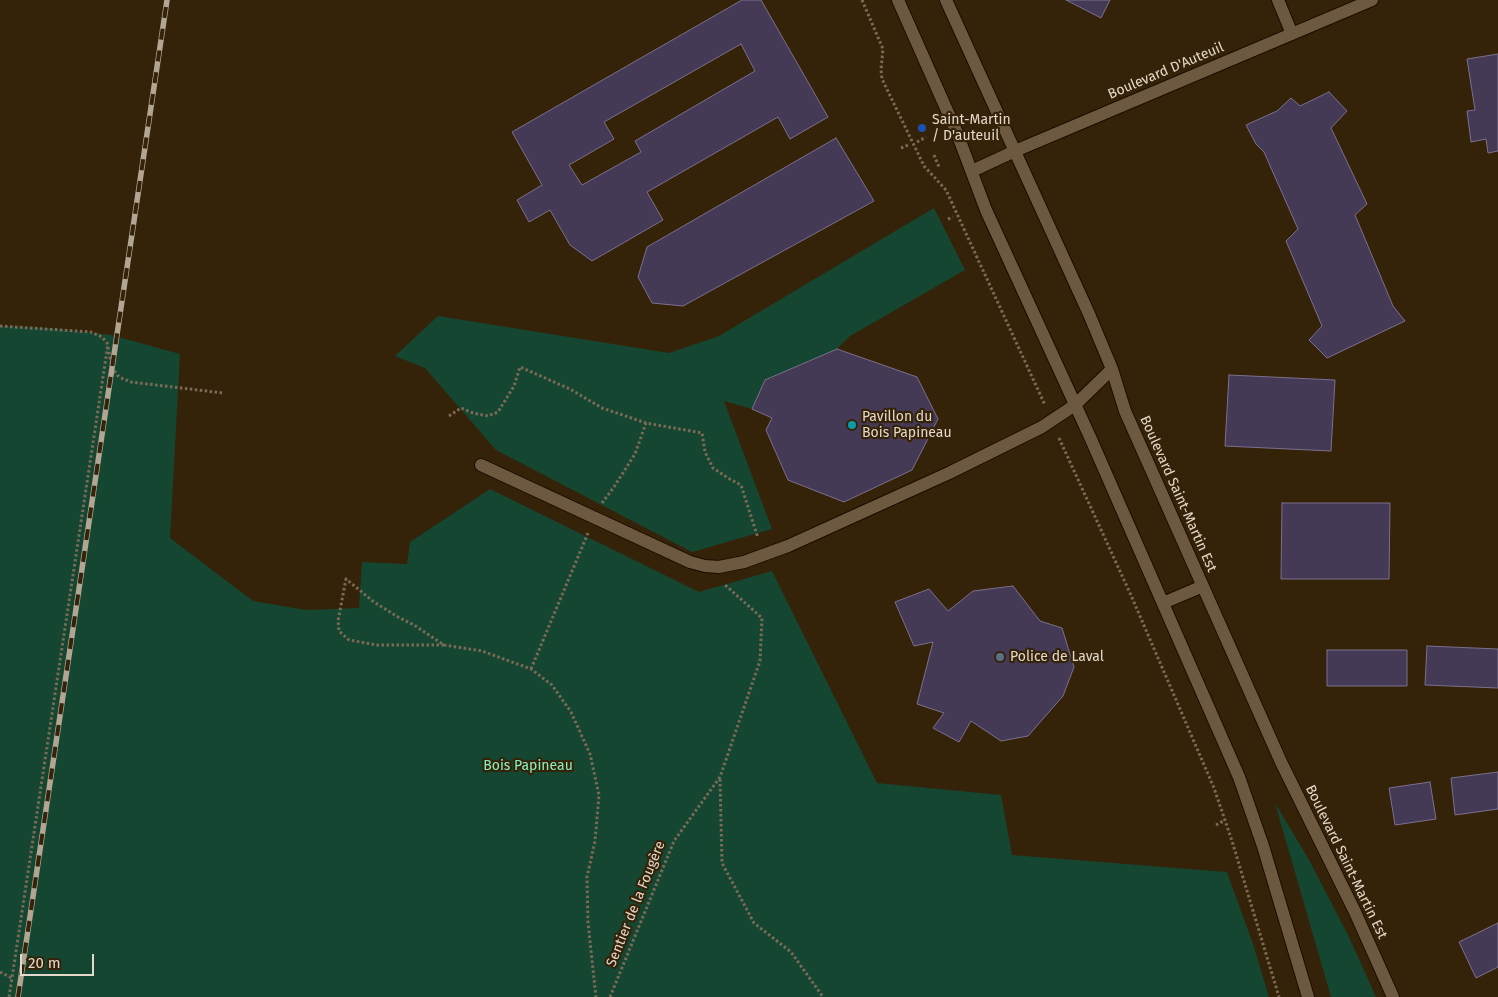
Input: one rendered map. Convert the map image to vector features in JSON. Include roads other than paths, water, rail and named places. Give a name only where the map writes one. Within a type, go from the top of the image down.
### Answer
[{"type":"main road","points":[[898,0],[957,133],[986,210],[1075,405],[1239,777],[1263,846],[1308,997]]},
{"type":"main road","name":"Boulevard Saint-Martin Est","points":[[946,0],[1112,369],[1125,411],[1281,762],[1355,912],[1393,997]]},
{"type":"main road","points":[[1278,0],[1292,34]]},
{"type":"main road","name":"Boulevard D'Auteuil","points":[[972,171],[1015,150],[1372,0]]},
{"type":"main road","points":[[480,465],[690,562],[705,566],[731,566],[788,546],[992,453],[1052,422],[1075,405],[1112,369]]},
{"type":"main road","points":[[1163,603],[1203,586]]},
{"type":"railway","points":[[18,997],[167,0]]},
{"type":"place","name":"Saint-Martin / D'auteuil","points":[[922,128]]},
{"type":"place","name":"Pavillon du Bois Papineau","points":[[852,425]]},
{"type":"place","name":"Police de Laval","points":[[1000,657]]},
{"type":"park label","name":"Bois Papineau","points":[[528,766]]}]
